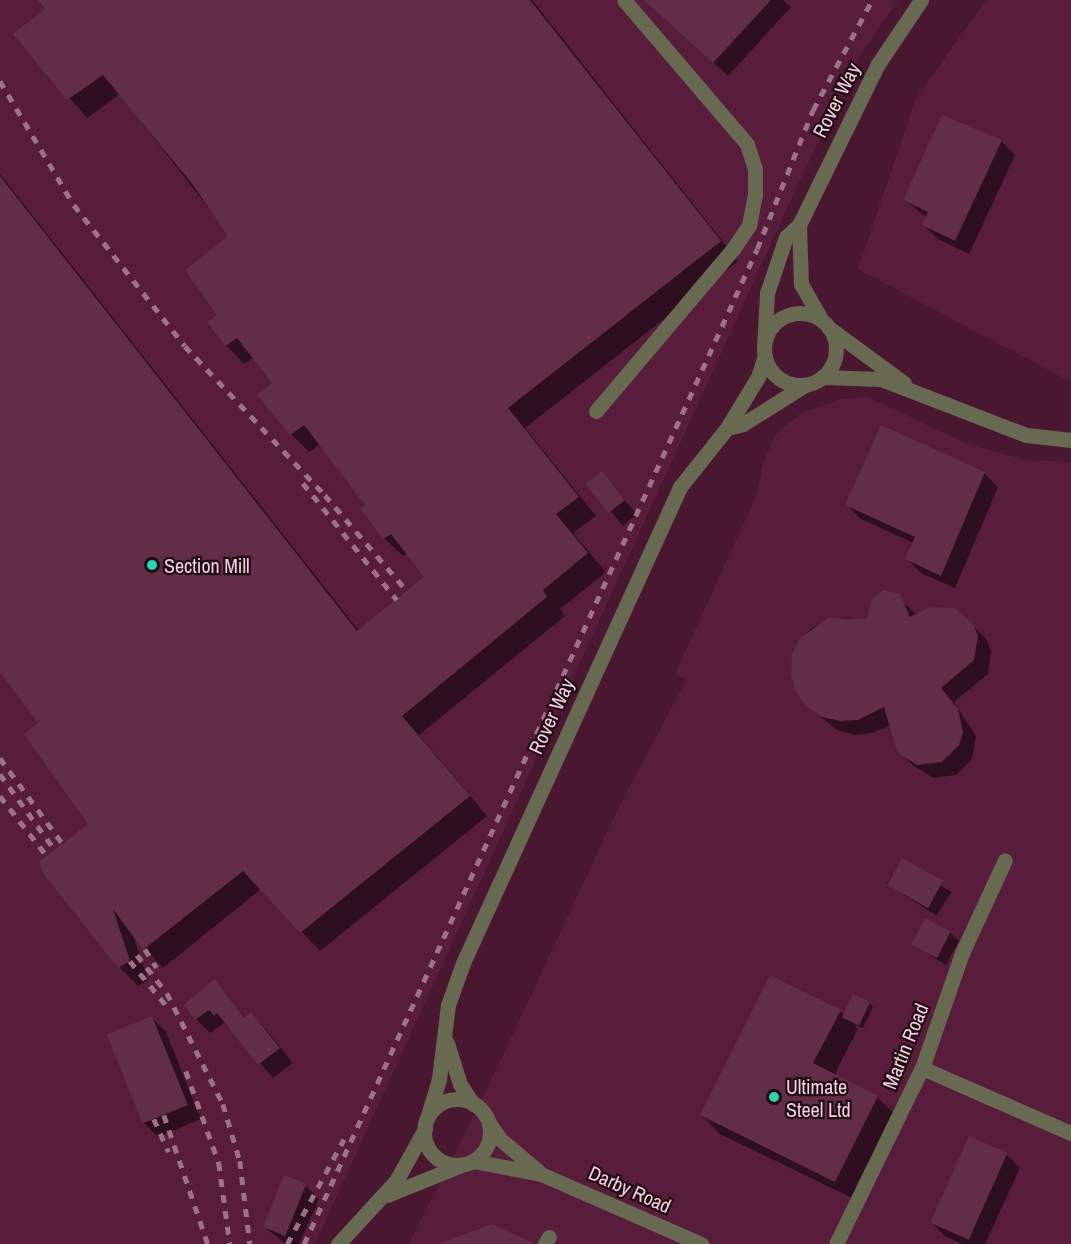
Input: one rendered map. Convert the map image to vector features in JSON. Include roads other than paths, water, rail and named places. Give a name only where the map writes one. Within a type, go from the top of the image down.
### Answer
[{"type":"street","points":[[596,411],[733,249],[749,225],[755,195],[755,169],[747,144],[624,0]]},
{"type":"street","name":"Rover Way","points":[[338,1244],[381,1198],[408,1162],[426,1124],[438,1088],[448,1005],[463,963],[658,532],[694,465],[727,428],[758,377],[764,352],[773,271],[786,237],[799,225],[878,64],[921,0]]},
{"type":"street","name":"Rover Way","points":[[799,225],[801,284],[825,323]]},
{"type":"street","points":[[908,387],[811,314],[789,314],[771,327],[764,352],[768,367],[782,380],[805,385],[822,377],[881,379],[908,387],[975,417],[1026,435],[1071,440]]},
{"type":"street","points":[[822,377],[835,359],[836,348],[825,323]]},
{"type":"street","name":"Rover Way","points":[[727,428],[742,424],[805,385]]},
{"type":"street","name":"Martin Road","points":[[836,1244],[922,1068],[962,953],[1005,860]]},
{"type":"street","name":"Rover Way","points":[[445,1037],[460,1084],[473,1104]]},
{"type":"street","points":[[922,1068],[1071,1133]]},
{"type":"street","points":[[463,1100],[473,1104],[489,1123],[486,1149],[468,1163],[452,1165],[434,1156],[426,1124],[442,1103],[463,1100]]},
{"type":"street","name":"Darby Road","points":[[489,1123],[500,1139],[541,1174]]},
{"type":"street","name":"Rover Way","points":[[381,1198],[468,1163]]},
{"type":"street","name":"Darby Road","points":[[468,1163],[541,1174],[701,1244]]},
{"type":"railway","points":[[304,1244],[757,249],[813,110],[872,0]]},
{"type":"railway","points":[[0,81],[74,205],[185,346],[325,495],[407,591]]},
{"type":"railway","points":[[303,483],[397,600]]},
{"type":"railway","points":[[0,758],[63,844]]},
{"type":"railway","points":[[0,774],[55,850]]},
{"type":"railway","points":[[0,796],[47,856]]},
{"type":"railway","points":[[145,949],[157,968]]},
{"type":"railway","points":[[137,955],[167,993],[223,1104],[240,1161],[250,1244]]},
{"type":"railway","points":[[130,961],[170,1010]]},
{"type":"railway","points":[[186,1071],[219,1163],[230,1244]]},
{"type":"railway","points":[[164,1115],[208,1244]]},
{"type":"railway","points":[[154,1119],[169,1152]]},
{"type":"railway","points":[[287,1244],[344,1139]]},
{"type":"place","name":"Section Mill","points":[[152,565]]},
{"type":"place","name":"Ultimate Steel Ltd","points":[[774,1097]]}]
